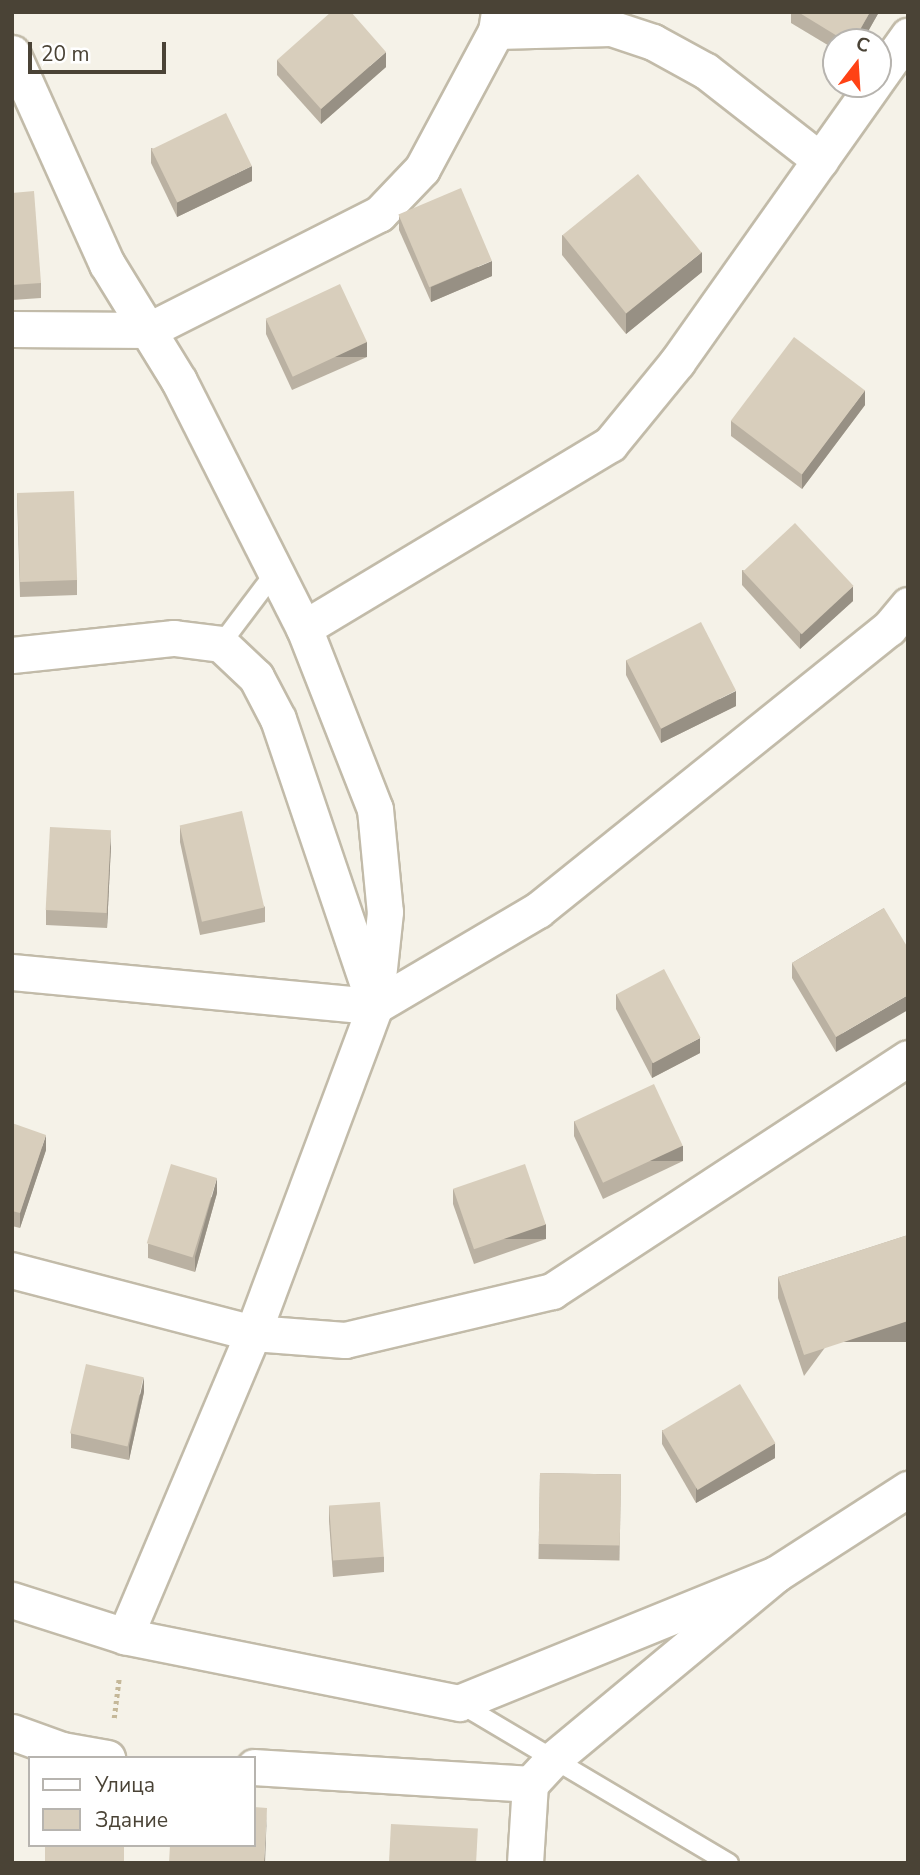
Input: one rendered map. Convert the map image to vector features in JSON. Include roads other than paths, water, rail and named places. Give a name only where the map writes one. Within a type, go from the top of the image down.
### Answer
[{"type":"street","points":[[12,329],[149,330],[379,214],[422,169],[498,21],[611,28],[653,42],[706,71],[820,160]]},
{"type":"street","points":[[892,58],[908,36]]},
{"type":"street","points":[[12,52],[107,264],[149,330],[273,575],[304,628],[375,809],[385,912],[375,1006],[253,1332],[125,1636]]},
{"type":"street","points":[[304,628],[610,444],[677,362],[864,98]]},
{"type":"street","points":[[12,972],[375,1006],[538,910],[890,628],[908,606]]},
{"type":"street","points":[[12,655],[174,638],[222,643],[256,677],[278,719],[375,1006]]},
{"type":"street","points":[[12,1270],[253,1332],[345,1340],[552,1291],[908,1058]]},
{"type":"street","points":[[524,1863],[541,1772],[776,1574],[908,1489]]},
{"type":"street","points":[[12,1600],[125,1636],[459,1703],[776,1574]]},
{"type":"street","points":[[12,1732],[62,1749],[110,1744]]},
{"type":"street","points":[[256,1767],[541,1772]]},
{"type":"lane","points":[[222,643],[273,575]]},
{"type":"lane","points":[[459,1703],[541,1772],[729,1863]]}]
